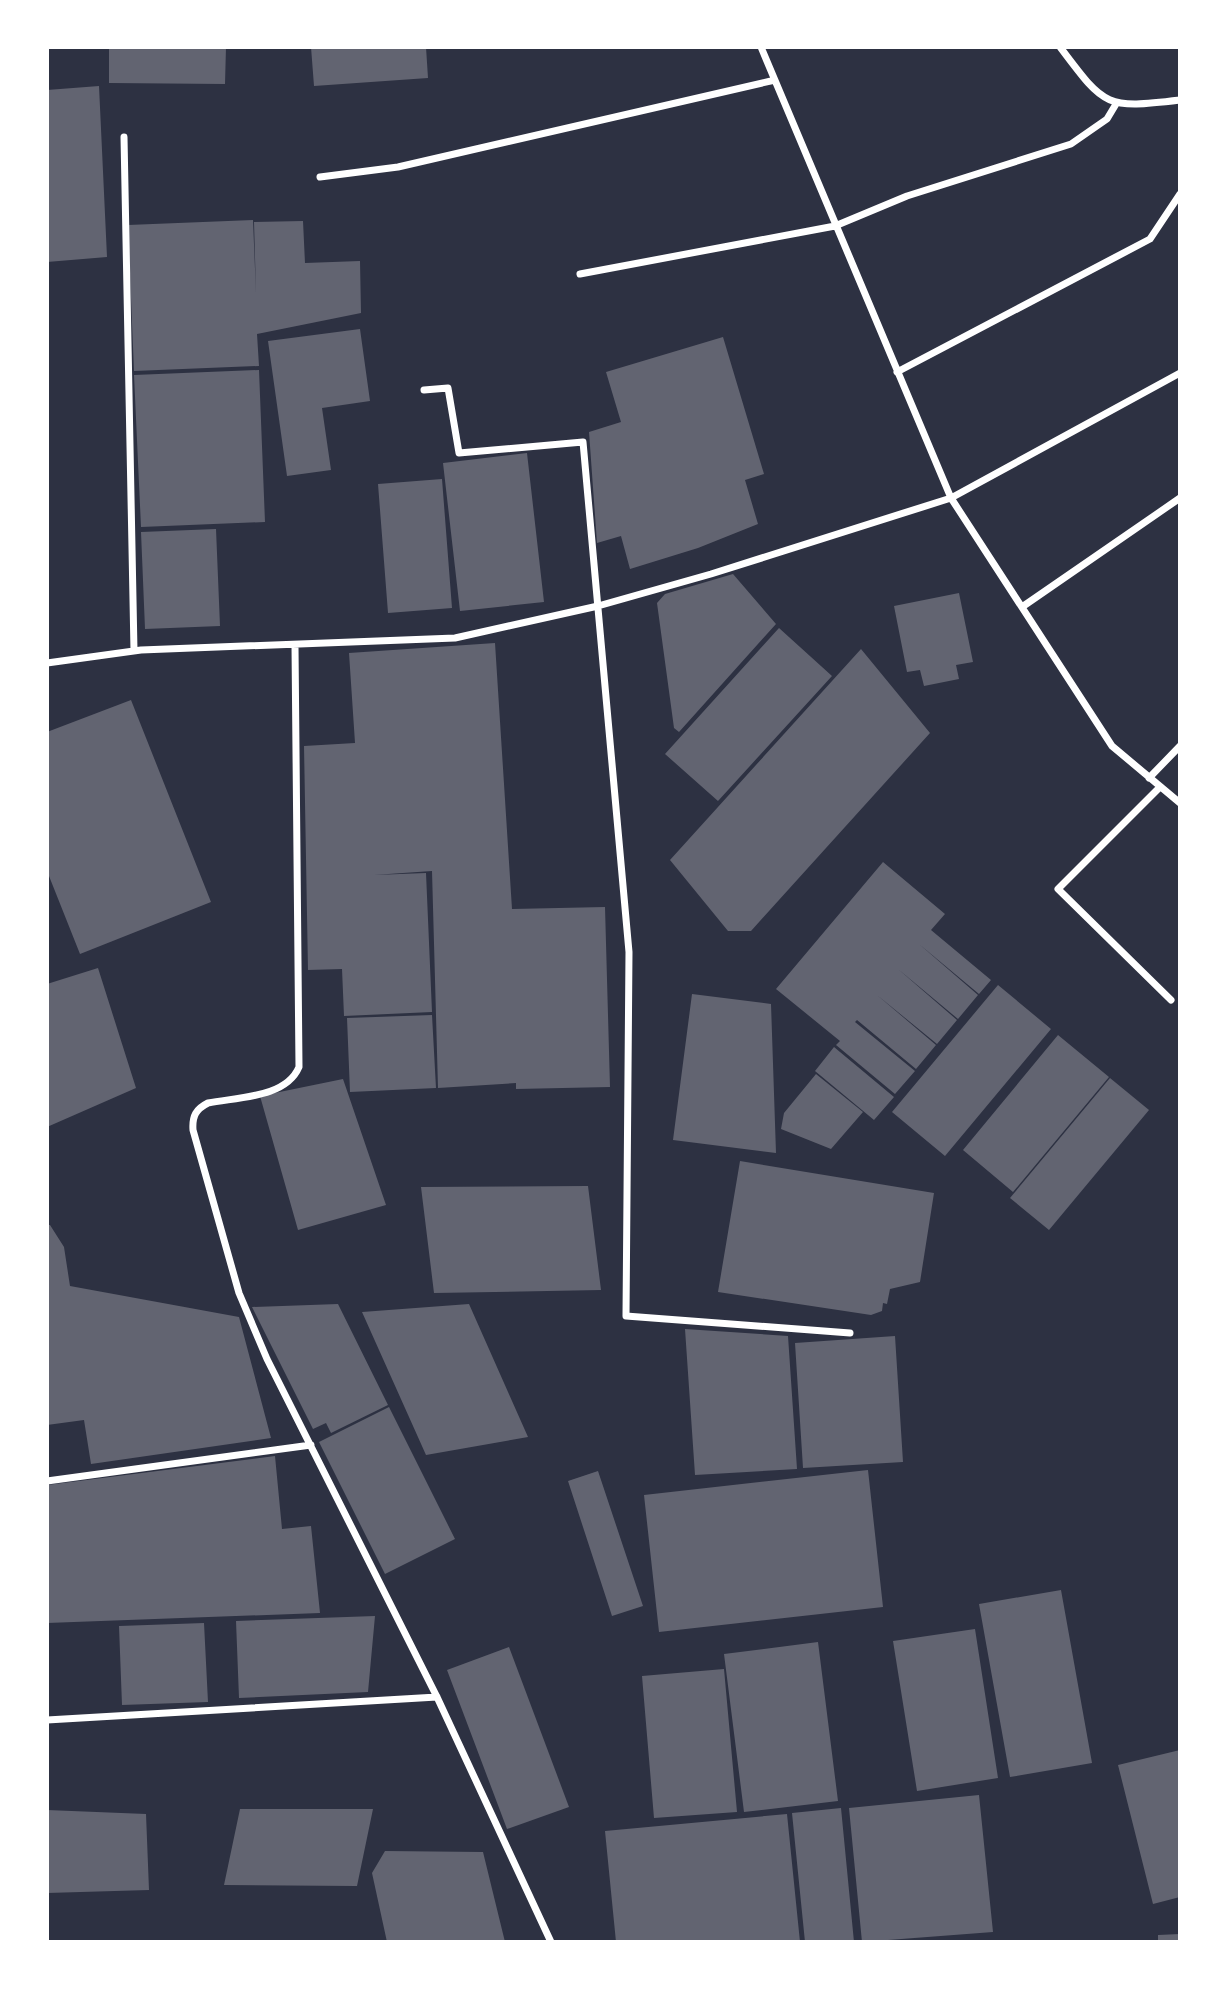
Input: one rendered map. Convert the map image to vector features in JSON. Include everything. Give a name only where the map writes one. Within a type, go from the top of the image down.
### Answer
[{"type":"street","points":[[761,47],[951,498],[1112,746],[1180,803]]},
{"type":"street","points":[[1060,47],[1092,90],[1116,104],[1134,106],[1180,100]]},
{"type":"street","points":[[320,177],[398,167],[775,80]]},
{"type":"street","points":[[580,274],[835,226],[907,196],[1071,145],[1107,119],[1116,104]]},
{"type":"street","points":[[124,137],[134,651]]},
{"type":"street","points":[[897,372],[1150,239],[1180,194]]},
{"type":"street","points":[[47,663],[134,651],[454,638],[597,606],[711,575],[951,498],[1180,373]]},
{"type":"street","points":[[424,390],[448,388],[459,453],[583,442],[629,952],[626,1316],[850,1333]]},
{"type":"street","points":[[1021,607],[1180,498]]},
{"type":"street","points":[[295,646],[299,1067],[290,1082],[279,1089],[208,1103],[199,1108],[192,1122],[239,1293],[267,1359],[437,1696],[551,1942]]},
{"type":"street","points":[[1149,778],[1180,746]]},
{"type":"street","points":[[1160,787],[1058,889],[1171,1000]]},
{"type":"street","points":[[47,1481],[311,1445]]},
{"type":"street","points":[[47,1720],[437,1696]]},
{"type":"building","points":[[109,47],[226,47],[225,84],[109,83]]},
{"type":"building","points":[[311,47],[426,47],[428,78],[314,86]]},
{"type":"building","points":[[99,86],[107,257],[47,262],[47,90]]},
{"type":"building","points":[[253,220],[256,293],[254,222],[303,221],[305,263],[360,261],[361,313],[257,334],[259,366],[134,371],[128,225]]},
{"type":"building","points":[[360,329],[370,401],[322,408],[331,470],[287,476],[268,341]]},
{"type":"building","points":[[723,337],[764,474],[745,480],[758,524],[698,548],[630,569],[621,536],[597,543],[589,432],[621,422],[606,372]]},
{"type":"building","points":[[259,370],[265,522],[141,527],[134,375]]},
{"type":"building","points":[[527,453],[544,602],[460,611],[443,463]]},
{"type":"building","points":[[442,479],[452,608],[388,613],[378,484]]},
{"type":"building","points":[[216,529],[220,626],[145,629],[141,532]]},
{"type":"building","points":[[733,574],[776,624],[679,732],[674,728],[657,603],[665,594]]},
{"type":"building","points":[[959,593],[973,662],[956,665],[959,679],[924,686],[920,670],[907,672],[894,606]]},
{"type":"building","points":[[779,628],[832,676],[718,801],[665,754]]},
{"type":"building","points":[[495,643],[512,909],[605,907],[610,1087],[516,1089],[516,1083],[438,1088],[432,871],[374,875],[426,873],[432,1012],[344,1016],[342,969],[308,970],[304,746],[355,743],[349,653]]},
{"type":"building","points":[[861,649],[930,733],[751,931],[728,931],[670,860]]},
{"type":"building","points":[[131,700],[211,902],[80,954],[47,871],[47,732]]},
{"type":"building","points":[[883,862],[945,914],[931,930],[991,980],[979,994],[919,944],[978,995],[958,1019],[898,969],[957,1020],[937,1044],[877,995],[936,1045],[916,1069],[857,1020],[855,1022],[915,1071],[895,1094],[836,1045],[840,1041],[776,989]]},
{"type":"building","points":[[98,968],[136,1088],[47,1127],[47,984]]},
{"type":"building","points":[[998,985],[1051,1029],[945,1156],[892,1112]]},
{"type":"building","points":[[692,994],[771,1004],[776,1153],[673,1140]]},
{"type":"building","points":[[432,1015],[436,1088],[350,1092],[347,1018]]},
{"type":"building","points":[[1058,1035],[1109,1077],[1013,1192],[963,1150]]},
{"type":"building","points":[[834,1047],[894,1097],[874,1120],[815,1071]]},
{"type":"building","points":[[816,1074],[863,1112],[831,1149],[781,1129],[784,1113]]},
{"type":"building","points":[[1110,1078],[1149,1110],[1049,1230],[1010,1198]]},
{"type":"building","points":[[343,1079],[386,1205],[298,1230],[260,1096]]},
{"type":"building","points":[[740,1161],[934,1193],[920,1282],[890,1289],[887,1304],[883,1303],[882,1311],[871,1315],[718,1292]]},
{"type":"building","points":[[588,1186],[601,1290],[434,1293],[421,1187]]},
{"type":"building","points":[[47,1225],[50,1225],[64,1247],[70,1286],[239,1317],[271,1438],[91,1464],[84,1420],[47,1425]]},
{"type":"building","points":[[338,1304],[388,1405],[331,1433],[326,1423],[313,1429],[252,1307]]},
{"type":"building","points":[[469,1304],[528,1437],[426,1455],[362,1312]]},
{"type":"building","points":[[685,1329],[788,1336],[797,1469],[695,1475]]},
{"type":"building","points":[[895,1336],[903,1462],[803,1468],[795,1343]]},
{"type":"building","points":[[389,1407],[455,1539],[385,1574],[319,1442]]},
{"type":"building","points":[[275,1456],[282,1529],[311,1526],[320,1613],[47,1623],[47,1485]]},
{"type":"building","points":[[868,1470],[883,1607],[659,1632],[644,1495]]},
{"type":"building","points":[[598,1471],[643,1606],[612,1616],[568,1481]]},
{"type":"building","points":[[1061,1590],[1092,1763],[1010,1777],[979,1604]]},
{"type":"building","points":[[375,1616],[368,1692],[239,1698],[236,1621]]},
{"type":"building","points":[[204,1623],[208,1702],[122,1705],[119,1626]]},
{"type":"building","points":[[975,1629],[998,1778],[917,1791],[893,1641]]},
{"type":"building","points":[[818,1642],[838,1801],[744,1812],[724,1654]]},
{"type":"building","points":[[509,1647],[569,1807],[507,1829],[447,1670]]},
{"type":"building","points":[[724,1669],[737,1812],[654,1818],[642,1676]]},
{"type":"building","points":[[1180,1750],[1180,1897],[1153,1904],[1118,1765]]},
{"type":"building","points":[[979,1795],[993,1932],[862,1942],[849,1808]]},
{"type":"building","points":[[841,1808],[854,1942],[805,1942],[792,1813]]},
{"type":"building","points":[[240,1809],[373,1809],[357,1886],[224,1885]]},
{"type":"building","points":[[47,1810],[146,1814],[149,1890],[47,1893]]},
{"type":"building","points":[[787,1814],[800,1942],[616,1942],[605,1831]]},
{"type":"building","points":[[385,1851],[483,1852],[505,1942],[387,1942],[372,1873]]},
{"type":"building","points":[[1180,1934],[1180,1942],[1158,1942],[1158,1935]]}]
